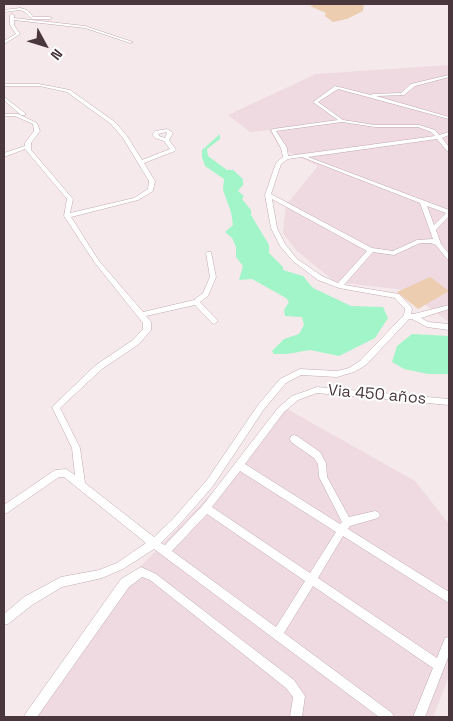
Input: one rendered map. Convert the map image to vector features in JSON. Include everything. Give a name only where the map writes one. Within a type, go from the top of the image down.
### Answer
[{"type":"street","points":[[4,43],[18,34],[13,29],[12,15],[4,11],[20,9],[26,11],[32,18],[50,18]]},
{"type":"street","points":[[12,19],[85,27],[131,42]]},
{"type":"street","points":[[371,96],[380,93],[402,94],[413,85],[449,76]]},
{"type":"street","points":[[4,85],[39,85],[68,91],[113,124],[142,162],[152,181],[153,186],[147,193],[126,202],[67,216]]},
{"type":"street","points":[[342,121],[315,100],[337,87],[449,118]]},
{"type":"street","points":[[4,98],[15,110],[31,120],[37,127],[27,147],[4,155]]},
{"type":"street","points":[[4,115],[16,115],[31,120]]},
{"type":"street","points":[[286,158],[284,148],[273,130],[342,121],[375,126],[419,126],[428,128],[440,137],[449,150]]},
{"type":"street","points":[[410,317],[409,309],[397,296],[339,286],[320,278],[295,260],[282,245],[274,228],[268,195],[279,163],[286,158],[440,137],[449,133]]},
{"type":"street","points":[[142,162],[173,150],[166,140]]},
{"type":"street","points":[[27,147],[70,199],[67,216],[97,262],[147,322],[147,330],[142,336],[100,367],[56,407],[76,448],[81,484]]},
{"type":"street","points":[[302,156],[449,212],[433,229]]},
{"type":"street","points":[[268,195],[371,250],[394,253],[419,241],[432,241],[438,244]]},
{"type":"street","points":[[423,203],[438,244],[449,257]]},
{"type":"street","points":[[339,286],[371,250]]},
{"type":"street","points":[[142,315],[196,302],[206,294],[213,277],[209,253]]},
{"type":"street","points":[[196,302],[214,321]]},
{"type":"street","points":[[4,620],[28,601],[61,582],[99,575],[120,566],[154,544],[175,523],[210,482],[261,407],[283,381],[300,372],[337,374],[351,370],[363,363],[410,317],[449,307]]},
{"type":"street","points":[[410,317],[428,324],[449,327]]},
{"type":"street","name":"Via 450 años","points":[[165,552],[206,508],[281,410],[295,398],[317,390],[449,402]]},
{"type":"street","points":[[294,439],[317,455],[322,463],[323,477],[344,526]]},
{"type":"street","points":[[240,466],[344,526],[449,598]]},
{"type":"street","points":[[4,510],[58,473],[66,473],[154,544],[388,717]]},
{"type":"street","points":[[206,508],[439,666]]},
{"type":"street","points":[[277,636],[344,526],[375,515]]},
{"type":"street","points":[[30,717],[125,583],[141,572],[154,577],[290,684],[299,696],[296,717]]},
{"type":"street","points":[[419,717],[449,642]]},
{"type":"shaded area","points":[[317,4],[364,4],[363,11],[347,19],[333,22],[325,16],[326,13],[310,6]]},
{"type":"shaded area","points":[[449,65],[449,322],[405,290],[335,282],[296,250],[283,233],[286,205],[318,166],[280,148],[269,130],[250,132],[228,115],[316,74]]},
{"type":"shaded area","points":[[220,134],[220,139],[207,149],[208,156],[227,170],[233,170],[243,179],[243,185],[238,191],[244,196],[242,199],[251,210],[251,215],[269,245],[269,253],[283,267],[283,270],[303,276],[313,288],[351,306],[383,307],[388,318],[375,338],[339,356],[310,350],[274,354],[272,351],[284,339],[299,334],[304,325],[302,317],[285,316],[284,310],[289,302],[286,298],[252,279],[239,280],[243,266],[236,257],[236,247],[232,238],[225,232],[233,225],[231,212],[223,190],[224,179],[205,166],[202,157],[202,150]]},
{"type":"shaded area","points":[[430,277],[449,291],[418,309],[397,292]]},
{"type":"shaded area","points":[[412,334],[449,336],[449,374],[428,374],[404,369],[392,362],[397,346]]},
{"type":"shaded area","points":[[280,405],[415,481],[449,524],[449,676],[433,717],[32,717],[102,606],[238,466]]}]
